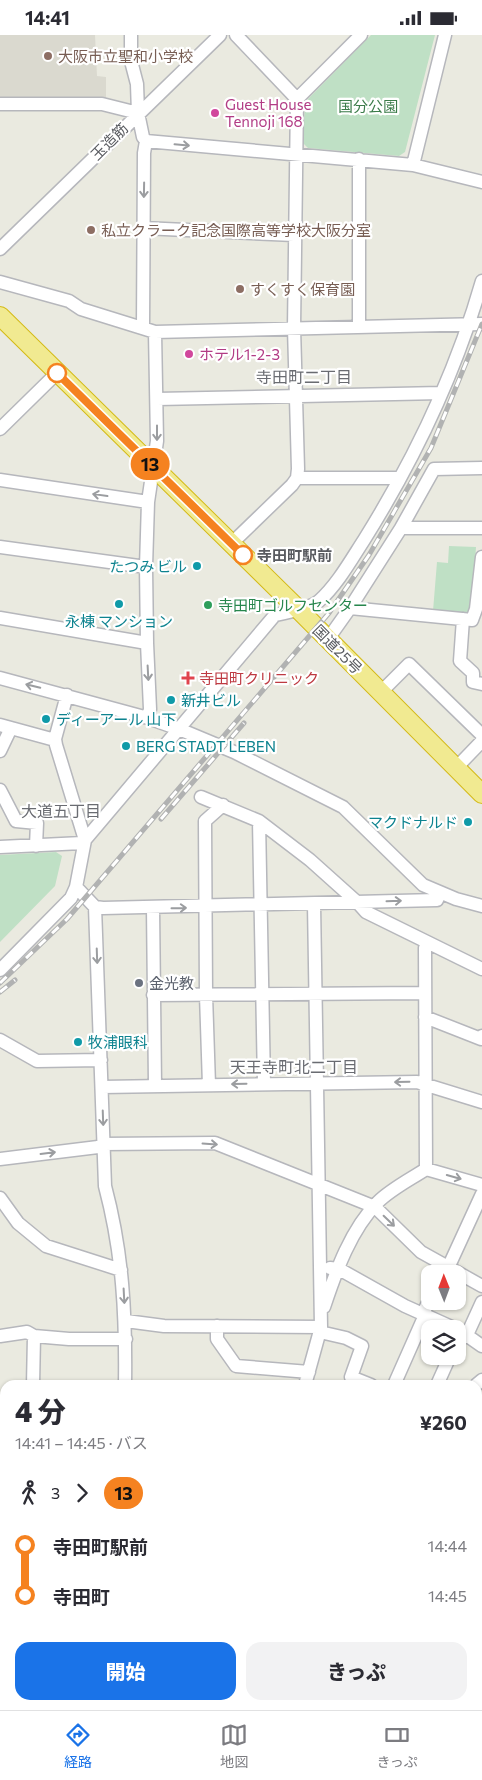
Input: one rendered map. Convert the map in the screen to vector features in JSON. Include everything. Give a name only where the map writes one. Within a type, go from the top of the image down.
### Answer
[{"type":"highway","name":"国道25号","points":[[0,316],[154,469],[232,543],[482,794]]},
{"type":"street","points":[[131,35],[131,61],[137,84],[138,113],[143,137],[146,141],[144,153],[143,327]]},
{"type":"street","points":[[236,35],[297,99],[294,235],[297,478]]},
{"type":"street","points":[[297,99],[361,35]]},
{"type":"street","points":[[413,165],[445,35]]},
{"type":"street","name":"玉造筋","points":[[0,249],[213,37]]},
{"type":"street","points":[[0,104],[102,104],[138,113]]},
{"type":"street","points":[[146,141],[413,165],[482,182]]},
{"type":"street","points":[[359,159],[359,327]]},
{"type":"street","points":[[143,228],[294,235]]},
{"type":"street","points":[[0,847],[84,842],[275,615],[318,602],[348,564],[400,478],[476,324],[482,281]]},
{"type":"street","points":[[0,282],[68,301],[81,309],[155,332],[476,324]]},
{"type":"street","points":[[148,718],[150,709],[146,643],[146,567],[148,501],[157,441],[155,332]]},
{"type":"street","points":[[0,429],[5,416],[57,373]]},
{"type":"street","points":[[157,399],[441,393]]},
{"type":"street","points":[[328,639],[401,528],[434,469],[482,468]]},
{"type":"street","points":[[232,543],[297,478],[400,478]]},
{"type":"street","points":[[0,480],[148,501]]},
{"type":"street","points":[[401,528],[482,528]]},
{"type":"street","points":[[0,547],[146,567]]},
{"type":"street","points":[[350,607],[472,620],[479,609],[482,557]]},
{"type":"street","points":[[0,619],[146,643]]},
{"type":"street","points":[[463,619],[460,661],[473,673],[473,681],[482,684]]},
{"type":"street","points":[[381,692],[409,664],[482,735]]},
{"type":"street","points":[[0,677],[148,718],[180,729],[290,779],[343,807],[408,872],[424,885],[440,893],[482,906]]},
{"type":"street","points":[[0,970],[71,898],[76,887],[84,842],[55,740],[67,695]]},
{"type":"street","points":[[0,751],[5,727],[55,740]]},
{"type":"street","points":[[456,768],[482,741]]},
{"type":"street","points":[[0,790],[16,821],[37,823],[36,845]]},
{"type":"street","points":[[201,797],[258,821],[310,860],[366,912],[482,969]]},
{"type":"street","points":[[209,1085],[206,995],[207,907],[205,821],[223,805]]},
{"type":"street","points":[[258,821],[264,1084]]},
{"type":"street","points":[[76,887],[95,907],[105,1186],[115,1227],[122,1270],[126,1321],[125,1380]]},
{"type":"street","points":[[95,907],[259,906],[437,900],[440,893]]},
{"type":"street","points":[[314,904],[320,1325]]},
{"type":"street","points":[[153,908],[155,1085]]},
{"type":"street","points":[[426,1169],[425,949],[428,943]]},
{"type":"street","points":[[154,995],[425,993]]},
{"type":"street","points":[[425,1017],[481,1039],[482,1036]]},
{"type":"street","points":[[0,1040],[37,1061],[101,1060]]},
{"type":"street","points":[[102,1087],[418,1081],[482,1102]]},
{"type":"street","points":[[0,1159],[98,1147],[103,1144],[214,1143],[374,1207],[421,1252],[439,1265]]},
{"type":"street","points":[[426,1169],[482,1185]]},
{"type":"street","points":[[307,1380],[337,1268],[362,1222],[379,1201],[426,1169]]},
{"type":"street","points":[[447,1265],[482,1194]]},
{"type":"street","points":[[0,1198],[18,1223],[46,1246],[122,1270]]},
{"type":"street","points":[[320,1268],[337,1268],[434,1320]]},
{"type":"street","points":[[466,1279],[482,1286]]},
{"type":"street","points":[[466,1325],[482,1302]]},
{"type":"street","points":[[396,1380],[426,1310]]},
{"type":"street","points":[[126,1321],[164,1326],[320,1325],[362,1346],[351,1377],[358,1380]]},
{"type":"street","points":[[217,1326],[217,1339],[236,1366],[309,1372]]},
{"type":"street","points":[[0,1336],[27,1332],[34,1335],[126,1339]]},
{"type":"street","points":[[33,1380],[34,1335]]},
{"type":"street","points":[[466,1337],[482,1346]]},
{"type":"street","points":[[439,1380],[446,1365]]},
{"type":"shaded area","name":"大阪市立聖和小学校","points":[[0,35],[95,35],[97,76],[106,77],[106,98],[0,98]]},
{"type":"green space","name":"国分公園","points":[[371,35],[435,35],[405,152],[399,156],[308,148],[303,143],[305,102]]},
{"type":"green space","points":[[449,546],[476,547],[472,614],[433,611],[437,562],[448,563]]},
{"type":"green space","points":[[56,852],[62,856],[55,886],[0,942],[0,855]]},
{"type":"railway","points":[[0,983],[67,919],[329,613],[369,555],[431,448],[482,324]]},
{"type":"railway","points":[[161,819],[244,723]]},
{"type":"railway","points":[[0,992],[15,980]]},
{"type":"bus line","name":"13","points":[[57,373],[243,555]]},
{"type":"place","name":"大阪市立聖和小学校","points":[[48,56]]},
{"type":"place","name":"Guest House Tennoji 168","points":[[215,113]]},
{"type":"place","name":"私立クラーク記念国際高等学校大阪分室","points":[[91,230]]},
{"type":"place","name":"すくすく保育園","points":[[240,289]]},
{"type":"place","name":"ホテル1-2-3","points":[[189,354]]},
{"type":"place","name":"寺田町駅前","points":[[243,555]]},
{"type":"place","name":"たつみ ビル","points":[[197,566]]},
{"type":"place","name":"永棟 マンション","points":[[119,604]]},
{"type":"place","name":"寺田町ゴルフセンター","points":[[208,605]]},
{"type":"place","name":"寺田町クリニック","points":[[188,678]]},
{"type":"place","name":"新井ビル","points":[[171,700]]},
{"type":"place","name":"ディーアール 山下","points":[[46,719]]},
{"type":"place","name":"BERG STADT LEBEN","points":[[126,746]]},
{"type":"place","name":"マクドナルド","points":[[468,822]]},
{"type":"place","name":"金光教","points":[[139,983]]},
{"type":"place","name":"牧浦眼科","points":[[78,1042]]},
{"type":"district","name":"寺田町二丁目","points":[[304,376]]},
{"type":"district","name":"大道五丁目","points":[[61,810]]},
{"type":"district","name":"天王寺町北二丁目","points":[[294,1066]]}]
